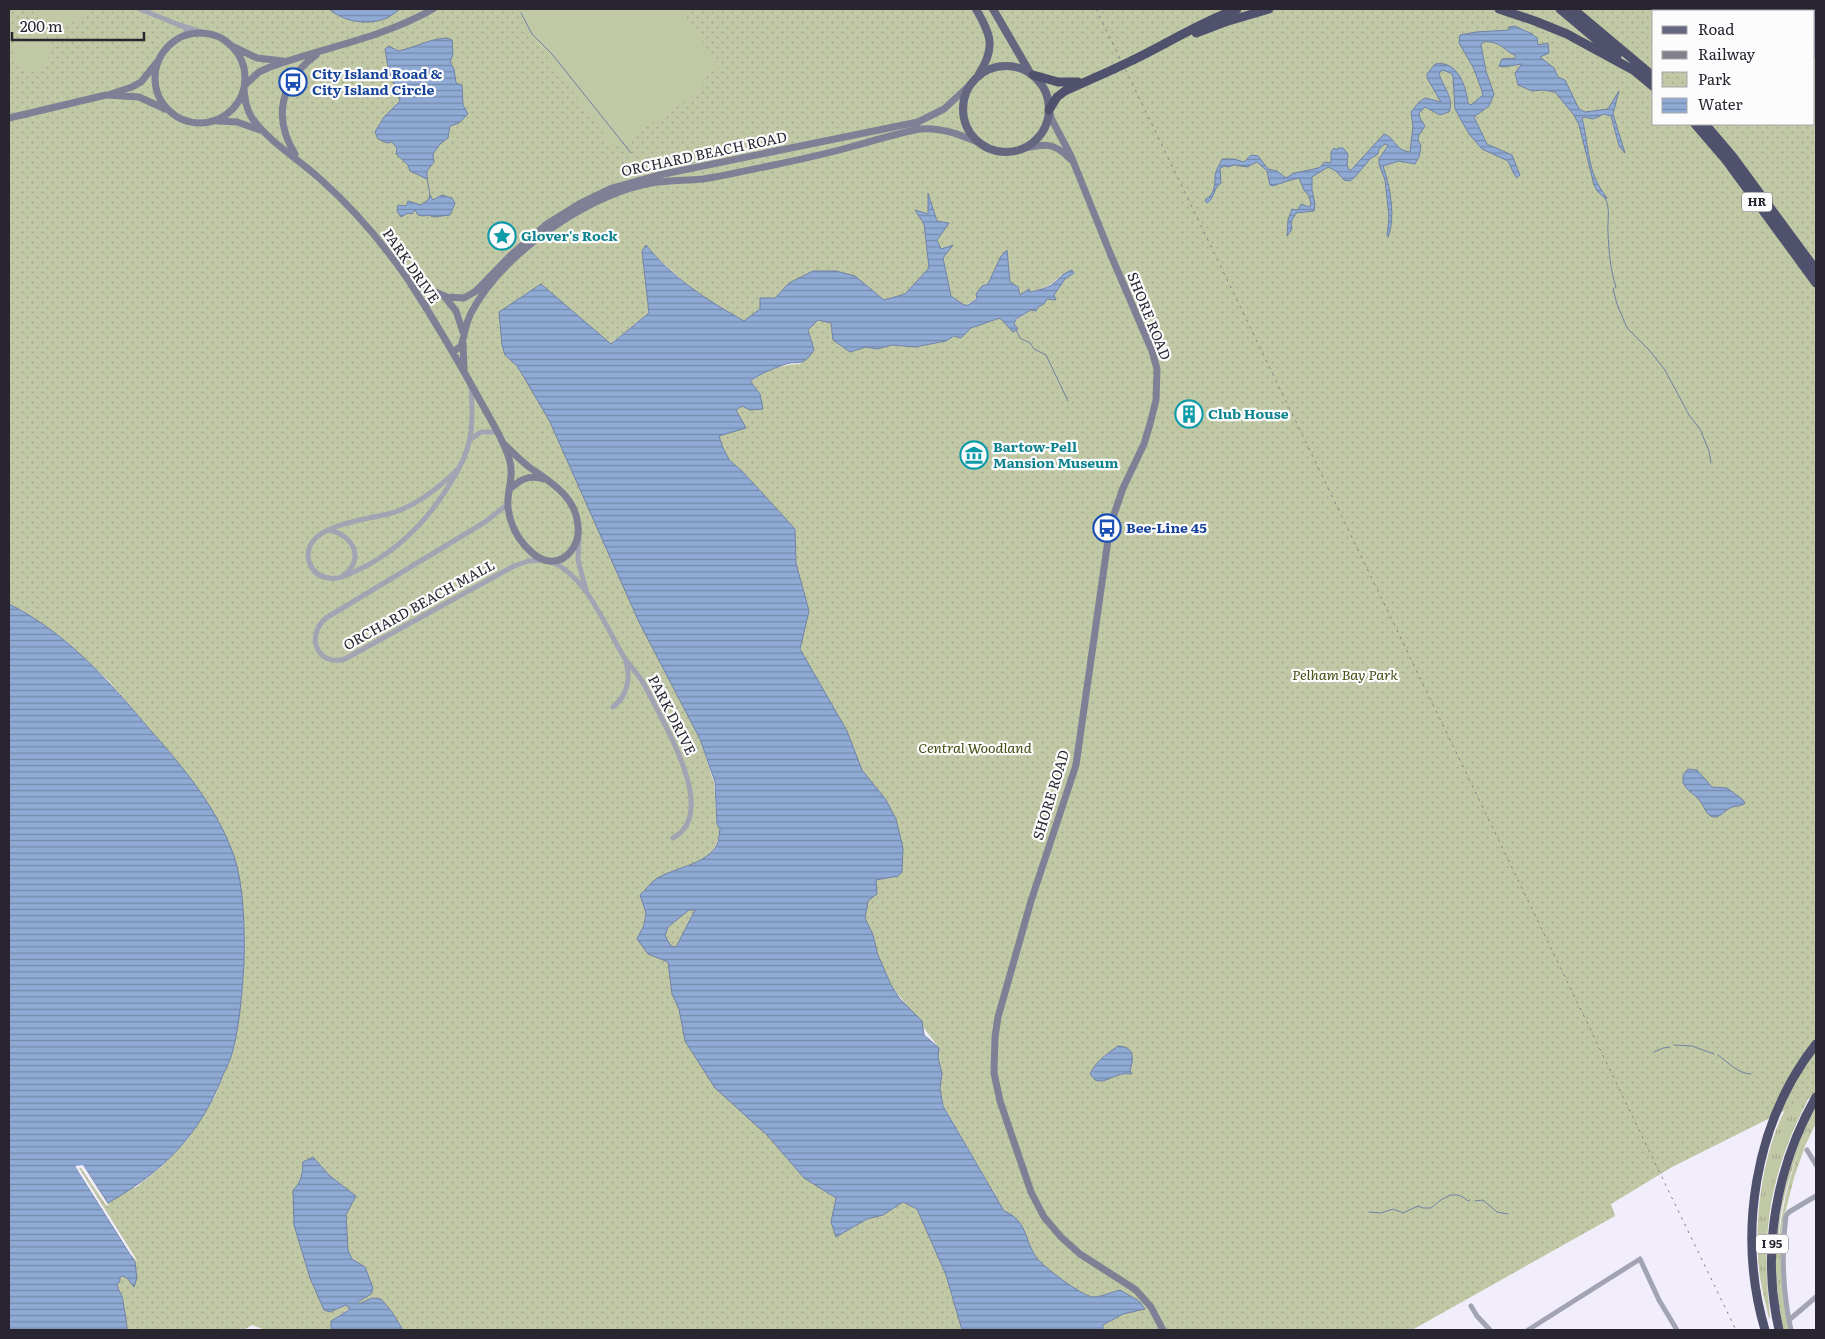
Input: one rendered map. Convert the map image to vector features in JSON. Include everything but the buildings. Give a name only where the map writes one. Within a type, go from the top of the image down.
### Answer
[{"type":"highway","points":[[1050,110],[1060,94],[1168,43],[1205,22],[1237,9]]},
{"type":"highway","points":[[1168,43],[1225,22],[1269,9]]},
{"type":"highway","points":[[1499,9],[1560,31],[1635,71]]},
{"type":"highway","points":[[1560,9],[1652,85]]},
{"type":"highway","points":[[1573,9],[1652,75]]},
{"type":"highway","points":[[1032,74],[1058,82],[1070,83],[1088,80]]},
{"type":"highway","name":"HR","points":[[1695,125],[1726,160],[1816,283]]},
{"type":"highway","name":"HR","points":[[1706,125],[1733,157],[1816,270]]},
{"type":"highway","name":"I 95","points":[[1765,1330],[1756,1294],[1752,1255],[1752,1214],[1757,1182],[1764,1151],[1781,1102],[1796,1074],[1816,1044]]},
{"type":"highway","name":"I 95","points":[[1779,1330],[1773,1294],[1772,1270],[1775,1214],[1781,1182],[1791,1152],[1816,1097]]},
{"type":"main road","points":[[244,87],[259,72],[286,61],[360,40],[401,25],[432,9]]},
{"type":"main road","points":[[976,9],[987,28],[990,42],[987,59],[964,101],[964,118],[970,132],[982,144],[998,151],[1008,152],[1020,149],[1034,142],[1048,122],[1050,110],[1046,91],[1032,74],[993,9]]},
{"type":"main road","points":[[9,118],[132,87],[141,82],[170,45],[185,36],[208,34],[220,38],[238,53],[243,66],[244,87],[239,101],[233,109],[214,121],[193,123],[181,119],[142,98],[106,95]]},
{"type":"main road","points":[[231,46],[258,58],[286,61]]},
{"type":"main road","points":[[300,161],[290,146],[284,129],[282,113],[284,97],[297,73],[320,52]]},
{"type":"main road","points":[[160,59],[156,72],[156,88],[161,100],[172,113]]},
{"type":"main road","points":[[974,81],[987,70],[1003,66],[1018,67],[1032,74]]},
{"type":"main road","name":"ORCHARD BEACH ROAD","points":[[408,280],[442,296],[458,299],[470,295],[541,229],[571,208],[604,191],[648,177],[918,122],[944,108],[974,81]]},
{"type":"main road","name":"PARK DRIVE","points":[[244,87],[248,111],[263,131],[326,184],[358,216],[390,255],[425,306],[471,383],[504,444],[512,467],[508,504],[510,518],[518,536],[530,551],[546,560]]},
{"type":"main road","name":"SHORE ROAD","points":[[1050,110],[1052,120],[1071,156],[1152,351],[1157,369],[1156,400],[1144,444],[1111,522],[1106,544],[1076,766],[1031,901],[998,1017],[994,1037],[994,1073],[1000,1102],[1031,1192],[1044,1217],[1056,1232],[1080,1254],[1136,1290],[1151,1307],[1163,1330]]},
{"type":"main road","name":"PARK DRIVE","points":[[214,121],[237,122],[263,131]]},
{"type":"main road","name":"ORCHARD BEACH ROAD","points":[[464,371],[463,332],[472,312],[488,288],[502,271],[522,253],[568,217],[597,201],[620,191],[652,183],[705,178],[795,161],[920,129],[948,131],[982,144]]},
{"type":"main road","name":"SHORE ROAD","points":[[1020,149],[1040,145],[1052,146],[1063,152],[1073,163]]},
{"type":"main road","points":[[425,306],[432,299],[442,296],[456,311],[463,332]]},
{"type":"main road","points":[[453,352],[462,343]]},
{"type":"main road","name":"PARK DRIVE","points":[[504,444],[524,463],[562,491],[577,518],[579,529]]},
{"type":"main road","points":[[511,488],[519,481],[528,477],[549,480]]},
{"type":"main road","points":[[546,560],[560,559],[570,554],[574,548],[579,529]]},
{"type":"street","points":[[140,9],[208,34]]},
{"type":"street","points":[[185,27],[188,31],[185,36]]},
{"type":"street","points":[[459,468],[438,487],[409,506],[393,512],[345,523],[321,534],[311,543],[308,554],[309,562],[314,572],[331,579],[361,568],[382,556],[410,534],[434,507],[459,468],[471,439],[471,383]]},
{"type":"street","points":[[471,439],[481,432],[497,432]]},
{"type":"street","name":"ORCHARD BEACH MALL","points":[[508,504],[485,522],[324,620],[318,626],[315,635],[318,650],[329,659],[345,659],[514,566],[528,561],[546,560]]},
{"type":"street","name":"PARK DRIVE","points":[[579,529],[578,560],[588,595]]},
{"type":"street","points":[[328,530],[343,535],[353,546],[355,553],[353,564],[350,570],[343,576]]},
{"type":"street","name":"PARK DRIVE","points":[[546,560],[571,573],[588,595],[625,659],[640,678],[674,741],[685,768],[689,788],[690,818],[684,830],[673,838]]},
{"type":"street","name":"PARK DRIVE","points":[[613,707],[623,696],[627,687],[628,671],[625,659]]},
{"type":"street","points":[[1807,1150],[1816,1165]]},
{"type":"street","points":[[1792,1330],[1785,1288],[1784,1250],[1786,1216],[1789,1212],[1816,1196]]},
{"type":"street","points":[[1528,1330],[1640,1259],[1676,1330]]},
{"type":"street","points":[[1789,1320],[1816,1297]]},
{"type":"street","points":[[1472,1306],[1484,1325],[1490,1330]]},
{"type":"green space","name":"Pelham Bay Park","points":[[9,9],[329,9],[332,11],[387,18],[400,9],[1701,9],[1652,10],[1652,125],[1815,125],[1816,58],[1816,1095],[1672,1167],[1611,1204],[1615,1216],[1412,1330],[1103,1330],[1103,1325],[1123,1314],[1145,1308],[1120,1290],[1096,1297],[1080,1292],[1046,1267],[1036,1257],[1021,1225],[1017,1219],[1004,1211],[943,1105],[940,1088],[942,1074],[938,1057],[939,1048],[891,985],[878,955],[873,935],[864,918],[868,901],[876,880],[898,876],[902,872],[886,800],[862,770],[847,731],[800,649],[809,611],[796,563],[795,529],[742,471],[730,461],[719,435],[736,410],[760,394],[750,382],[774,369],[800,364],[813,350],[808,330],[818,320],[831,323],[850,352],[866,347],[877,349],[892,345],[915,347],[946,341],[971,328],[1001,318],[1014,324],[1016,320],[1054,295],[1065,279],[1073,273],[1061,275],[1047,286],[1030,292],[1029,290],[1020,295],[1010,282],[1007,251],[984,291],[971,302],[964,305],[951,296],[943,258],[951,245],[940,249],[937,240],[937,221],[929,195],[928,214],[916,211],[924,224],[929,268],[905,294],[884,300],[855,276],[789,283],[775,298],[744,321],[695,292],[654,255],[646,245],[642,251],[649,313],[610,344],[541,284],[505,354],[514,363],[539,402],[549,412],[640,623],[700,739],[714,783],[717,824],[720,829],[717,844],[711,853],[701,900],[768,1136],[804,1178],[836,1198],[831,1222],[836,1237],[867,1219],[883,1215],[903,1202],[917,1209],[946,1275],[962,1330],[403,1330],[392,1312],[372,1298],[359,1305],[358,1302],[371,1294],[365,1267],[352,1259],[348,1250],[346,1215],[356,1196],[330,1176],[321,1165],[303,1162],[294,1225],[310,1278],[324,1310],[330,1312],[347,1305],[349,1309],[331,1321],[331,1330],[265,1330],[252,1325],[244,1330],[127,1330],[123,1299],[117,1285],[121,1276],[127,1278],[131,1255],[75,1166],[83,1165],[135,1188],[160,1168],[188,1139],[215,1096],[233,1051],[242,996],[245,945],[242,901],[221,826],[204,797],[169,752],[108,680],[64,640],[26,613],[9,604]]},
{"type":"green space","points":[[39,9],[94,9],[80,19],[67,24],[60,24],[37,17]]},
{"type":"green space","points":[[522,9],[681,9],[719,67],[708,74],[696,94],[614,148],[516,13]]},
{"type":"green space","points":[[25,34],[36,36],[48,42],[49,55],[45,64],[41,67],[24,72],[12,55]]},
{"type":"green space","points":[[1804,1074],[1814,1088],[1799,1117],[1788,1145],[1772,1198],[1768,1225],[1767,1284],[1769,1319],[1758,1258],[1760,1196],[1768,1155],[1774,1136]]},
{"type":"green space","points":[[1816,1105],[1816,1110],[1790,1176],[1781,1212],[1779,1246],[1783,1221],[1782,1276],[1789,1330],[1783,1330],[1776,1271],[1778,1222],[1788,1174],[1805,1127]]},
{"type":"green space","points":[[1816,1110],[1816,1123],[1805,1146],[1794,1178],[1783,1221],[1778,1253],[1782,1216],[1790,1180],[1801,1145]]},
{"type":"water","points":[[329,9],[400,9],[387,18],[364,22],[349,20]]},
{"type":"water","points":[[1816,9],[1816,58],[1815,10],[1702,10]]},
{"type":"water","points":[[1515,26],[1537,38],[1538,45],[1548,43],[1549,53],[1540,57],[1554,68],[1558,77],[1565,80],[1579,109],[1585,112],[1608,109],[1619,91],[1613,114],[1625,153],[1619,146],[1611,116],[1604,114],[1593,119],[1582,118],[1592,169],[1606,199],[1598,192],[1594,185],[1579,125],[1574,115],[1555,92],[1532,91],[1518,85],[1515,73],[1522,64],[1499,66],[1502,59],[1515,58],[1516,56],[1494,42],[1483,42],[1481,45],[1486,71],[1494,94],[1489,106],[1474,117],[1487,144],[1512,155],[1520,175],[1517,178],[1508,161],[1482,149],[1469,134],[1455,109],[1452,74],[1443,70],[1439,73],[1449,97],[1449,112],[1440,115],[1425,107],[1419,113],[1425,126],[1419,135],[1418,140],[1421,146],[1419,157],[1415,164],[1399,161],[1383,166],[1388,182],[1392,211],[1392,221],[1388,237],[1389,217],[1385,180],[1379,164],[1379,159],[1388,145],[1385,144],[1379,149],[1378,154],[1370,159],[1350,181],[1344,180],[1336,171],[1328,167],[1312,177],[1314,211],[1296,213],[1291,222],[1292,229],[1287,236],[1288,220],[1292,209],[1298,210],[1301,204],[1309,207],[1311,204],[1309,196],[1299,178],[1273,186],[1270,185],[1267,171],[1257,162],[1247,167],[1225,166],[1220,168],[1221,183],[1210,201],[1207,203],[1205,200],[1213,192],[1216,173],[1222,159],[1234,159],[1244,162],[1251,155],[1258,156],[1268,169],[1277,171],[1286,178],[1294,173],[1319,168],[1325,162],[1331,163],[1331,152],[1334,148],[1337,150],[1338,148],[1343,148],[1348,154],[1347,165],[1349,170],[1351,170],[1384,134],[1391,138],[1401,149],[1410,152],[1413,126],[1411,112],[1425,98],[1441,102],[1427,78],[1427,74],[1435,64],[1443,64],[1455,70],[1465,89],[1468,103],[1471,105],[1483,95],[1473,67],[1459,43],[1460,35],[1509,30],[1509,27]]},
{"type":"water","points":[[446,38],[452,40],[453,54],[450,62],[454,69],[456,83],[462,85],[463,105],[468,114],[459,123],[450,126],[448,138],[440,144],[433,154],[434,162],[427,171],[427,179],[410,171],[408,165],[396,154],[397,148],[392,142],[387,143],[378,139],[375,132],[384,117],[400,101],[388,67],[385,49],[389,46],[398,51]]},
{"type":"water","points":[[928,193],[937,221],[949,223],[937,240],[941,249],[953,245],[943,258],[951,296],[964,305],[968,305],[977,299],[976,294],[982,286],[988,284],[1001,256],[1007,250],[1010,282],[1018,287],[1020,295],[1029,289],[1030,292],[1049,286],[1072,270],[1074,273],[1065,279],[1054,295],[1056,300],[1047,299],[1036,311],[1031,310],[1016,319],[1014,324],[1018,329],[1013,332],[1000,318],[971,328],[961,338],[954,336],[946,341],[915,347],[892,345],[877,349],[866,347],[850,352],[833,340],[831,323],[818,320],[808,330],[814,350],[810,356],[803,362],[788,363],[750,381],[760,394],[763,409],[750,410],[742,406],[736,410],[746,428],[719,436],[730,461],[742,471],[795,529],[796,563],[809,611],[800,649],[847,731],[862,770],[886,800],[896,819],[903,848],[902,872],[898,876],[876,880],[877,894],[868,901],[865,918],[873,935],[878,955],[891,985],[900,999],[922,1021],[924,1035],[939,1048],[938,1057],[942,1074],[940,1088],[943,1106],[1004,1211],[1017,1219],[1021,1225],[1036,1257],[1046,1267],[1080,1292],[1096,1297],[1120,1290],[1139,1301],[1145,1309],[1123,1314],[1103,1325],[1103,1330],[962,1330],[946,1275],[917,1209],[903,1202],[883,1215],[867,1219],[836,1237],[831,1222],[836,1198],[804,1178],[768,1136],[715,1088],[685,1041],[679,1009],[672,994],[668,962],[648,954],[637,939],[644,925],[646,913],[640,895],[656,879],[706,857],[717,845],[720,829],[717,824],[715,782],[700,739],[639,622],[550,422],[517,366],[505,355],[502,345],[499,312],[541,284],[611,344],[649,313],[642,251],[646,245],[667,268],[691,288],[744,321],[760,309],[760,298],[775,298],[789,283],[813,271],[836,271],[855,276],[884,300],[905,294],[929,268],[924,224],[915,210],[928,214]],"holes":[[[689,910],[695,910],[676,947],[671,946],[665,936],[668,927]]]},
{"type":"water","points":[[430,195],[433,200],[442,195],[452,198],[455,203],[450,215],[423,216],[418,215],[415,210],[412,214],[408,213],[401,217],[397,211],[398,205],[406,206],[408,201],[421,205],[429,199]]},
{"type":"water","points":[[9,604],[50,629],[69,644],[120,695],[176,759],[209,805],[227,838],[240,881],[244,924],[244,964],[237,1029],[230,1059],[203,1116],[178,1150],[163,1164],[128,1191],[108,1203],[83,1166],[75,1166],[135,1262],[137,1278],[134,1287],[127,1278],[122,1276],[117,1285],[123,1299],[127,1330],[9,1330]]},
{"type":"water","points":[[1688,769],[1697,770],[1712,787],[1727,788],[1745,803],[1730,808],[1718,816],[1711,816],[1684,783],[1683,775]]},
{"type":"water","points":[[1118,1046],[1128,1049],[1132,1054],[1130,1071],[1132,1073],[1121,1074],[1103,1081],[1095,1080],[1090,1074],[1092,1069],[1102,1058]]},
{"type":"water","points":[[313,1157],[330,1176],[356,1196],[346,1215],[348,1250],[352,1259],[365,1267],[373,1288],[371,1294],[358,1302],[359,1304],[372,1298],[381,1299],[403,1330],[331,1330],[331,1321],[349,1310],[349,1307],[346,1305],[330,1312],[324,1310],[310,1278],[294,1225],[293,1190],[300,1181],[303,1162]]},
{"type":"pier","points":[[83,1165],[109,1206],[106,1205],[81,1168],[79,1168],[138,1262],[131,1255],[75,1166]]},
{"type":"waterway","points":[[521,13],[532,34],[552,54],[631,153]]},
{"type":"waterway","points":[[427,178],[430,195]]},
{"type":"waterway","points":[[1605,198],[1608,211],[1610,260],[1616,287],[1613,289],[1617,304],[1627,328],[1649,350],[1665,370],[1689,415],[1700,429],[1709,451],[1711,463]]},
{"type":"waterway","points":[[1016,330],[1020,338],[1030,343],[1034,349],[1046,355],[1068,401]]},
{"type":"waterway","points":[[1674,1045],[1692,1046],[1714,1054]]},
{"type":"waterway","points":[[1654,1052],[1670,1047]]},
{"type":"waterway","points":[[1718,1055],[1737,1070],[1751,1074]]},
{"type":"waterway","points":[[1369,1212],[1381,1213],[1393,1209],[1403,1213],[1418,1206],[1431,1208],[1444,1198],[1453,1195],[1458,1195],[1468,1201],[1470,1200]]},
{"type":"waterway","points":[[1475,1201],[1483,1200],[1497,1212],[1508,1214]]},
{"type":"railway","points":[[1096,9],[1736,1330]]},
{"type":"place","name":"City Island Road & City Island Circle","points":[[293,82]]},
{"type":"place","name":"Glover's Rock","points":[[502,236]]},
{"type":"place","name":"Club House","points":[[1189,414]]},
{"type":"place","name":"Bartow-Pell Mansion Museum","points":[[974,455]]},
{"type":"place","name":"Bee-Line 45","points":[[1107,528]]},
{"type":"park label","name":"Central Woodland","points":[[975,748]]}]
